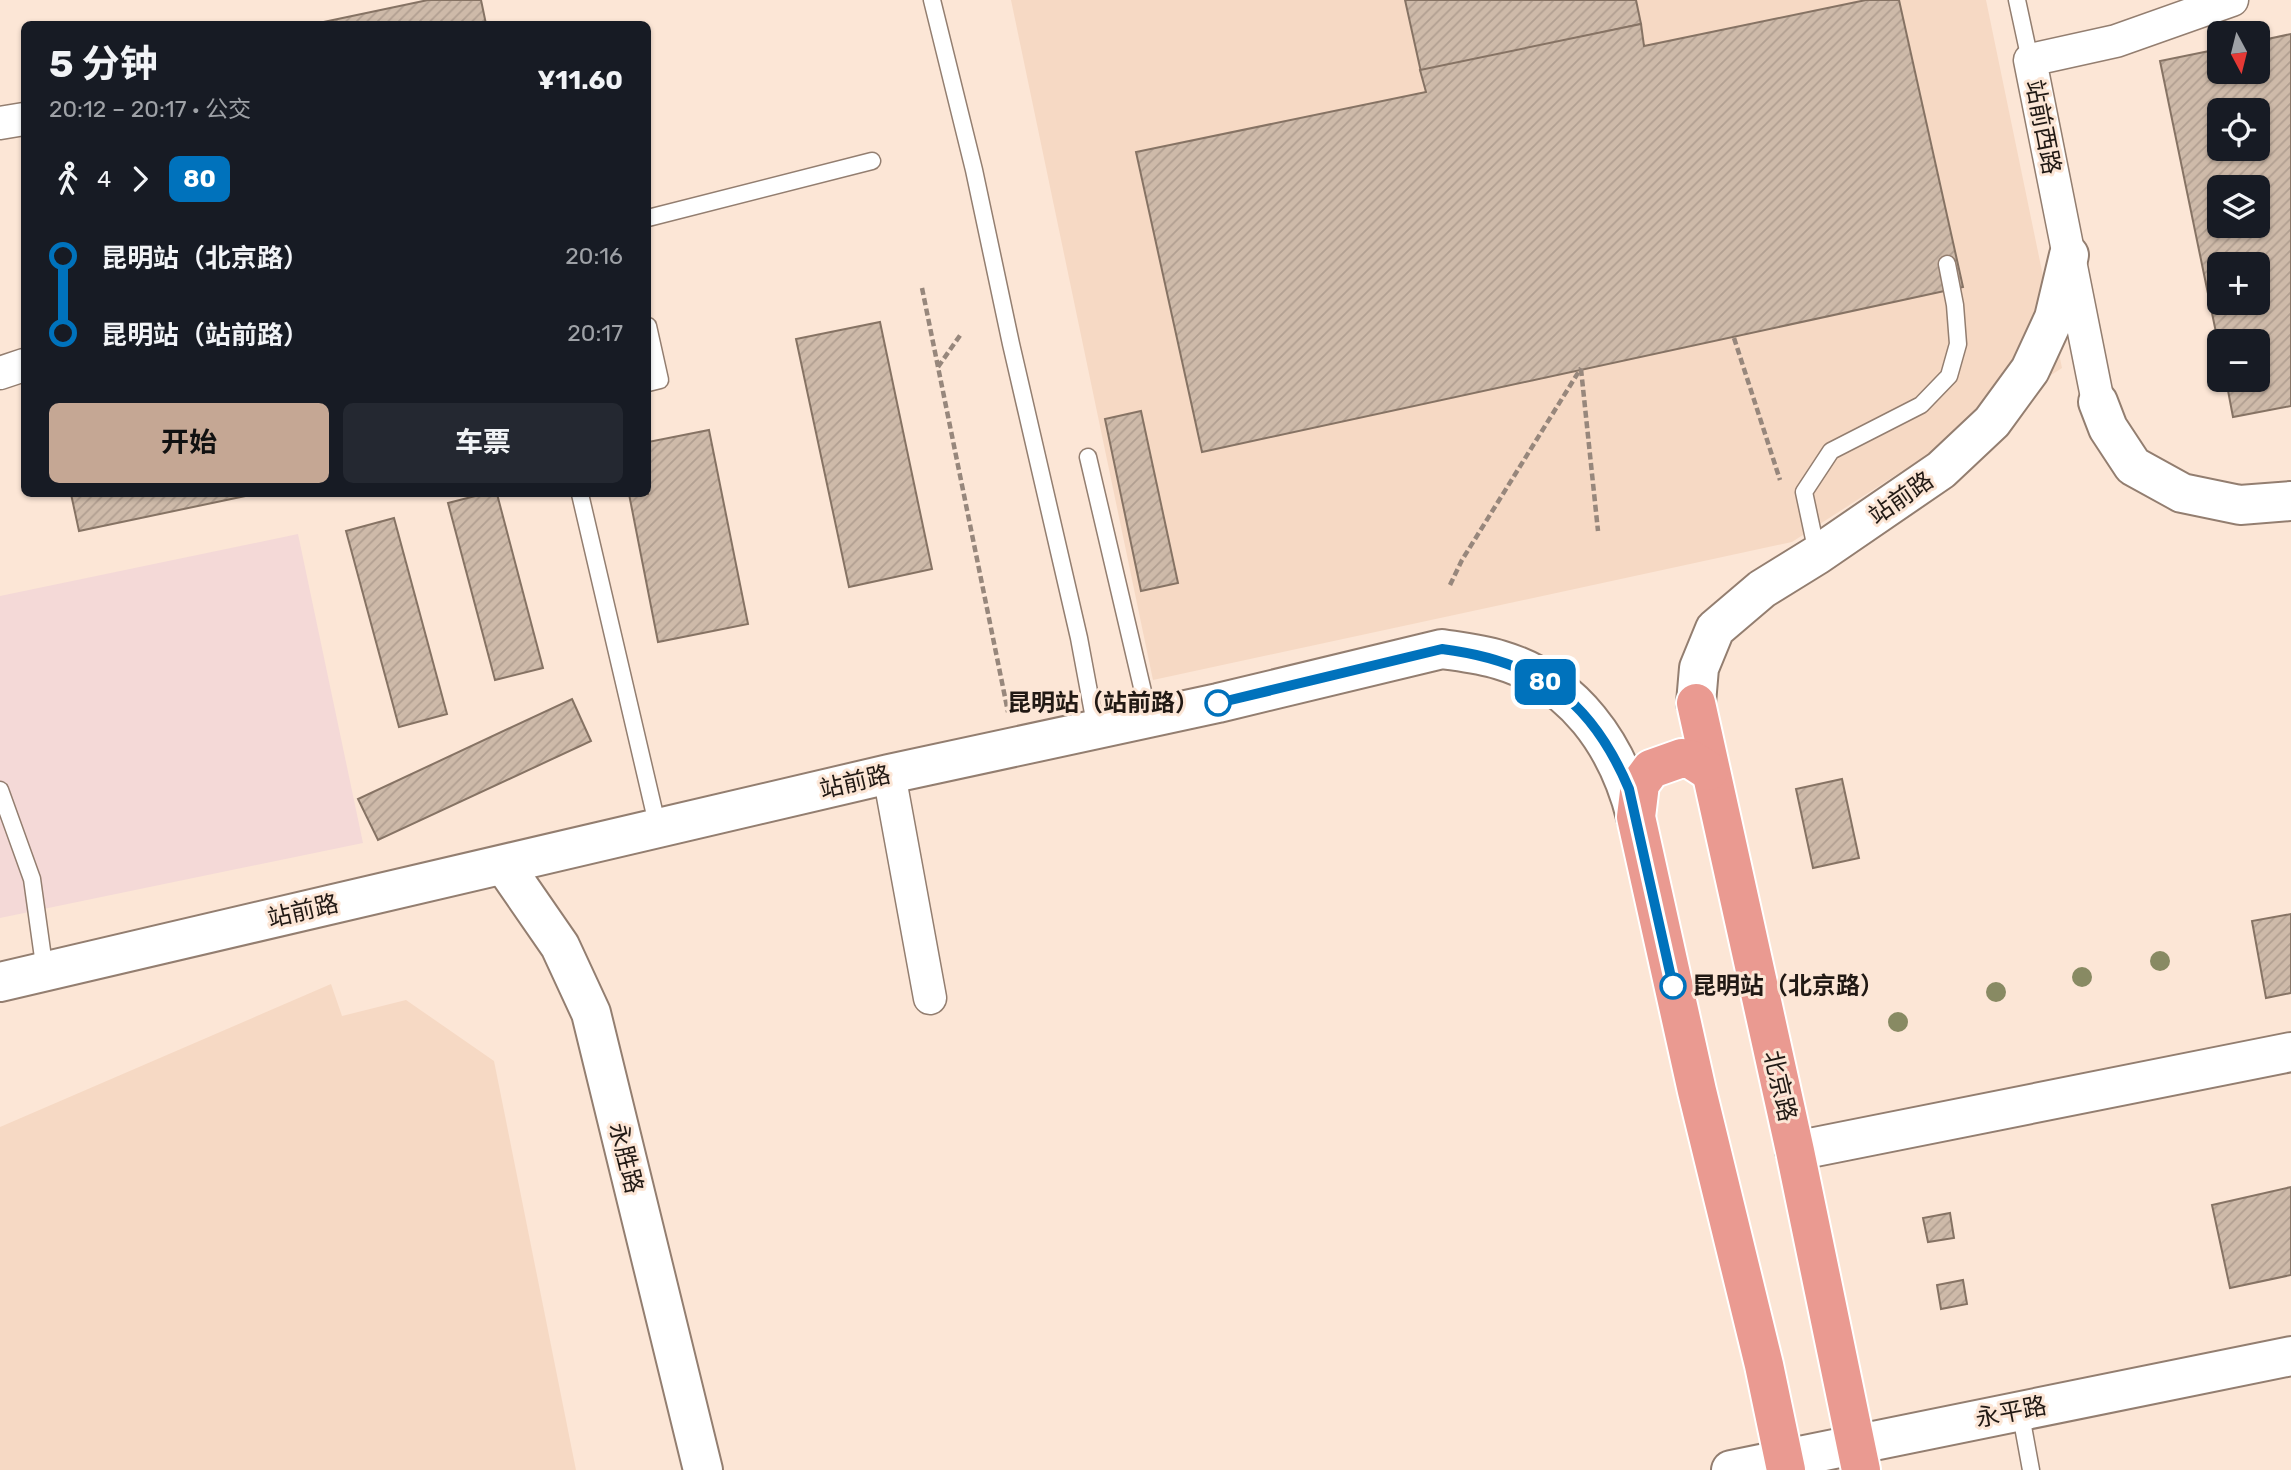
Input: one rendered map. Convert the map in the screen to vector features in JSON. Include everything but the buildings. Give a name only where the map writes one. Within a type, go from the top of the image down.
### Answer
[{"type":"main road","name":"北京路","points":[[1696,703],[1795,1151],[1858,1457]]},
{"type":"main road","points":[[1709,771],[1692,760],[1682,758],[1651,769],[1640,784],[1636,817],[1697,1091],[1764,1365],[1782,1467]]},
{"type":"street","name":"站前西路","points":[[2098,402],[2030,60],[2116,41],[2232,0]]},
{"type":"street","points":[[0,123],[21,119]]},
{"type":"street","name":"站前路","points":[[1696,703],[1699,668],[1716,629],[1762,589],[1817,555],[1941,470],[1992,422],[2031,370],[2054,318],[2069,255]]},
{"type":"street","points":[[0,373],[21,366]]},
{"type":"street","points":[[2098,402],[2108,428],[2133,466],[2182,493],[2240,505],[2288,508]]},
{"type":"street","name":"站前路","points":[[0,982],[889,774],[1442,649],[1502,660],[1532,673],[1560,691],[1584,713],[1603,736],[1618,761],[1636,817]]},
{"type":"street","points":[[889,774],[930,998]]},
{"type":"street","name":"永胜路","points":[[504,865],[559,946],[591,1013],[702,1470]]},
{"type":"street","points":[[1795,1151],[2291,1052]]},
{"type":"street","name":"永平路","points":[[1731,1470],[1782,1467],[1858,1457],[2020,1410],[2291,1356]]},
{"type":"lane","points":[[932,0],[974,170],[1079,638],[1096,729]]},
{"type":"lane","points":[[2017,0],[2030,60]]},
{"type":"lane","points":[[651,217],[872,161]]},
{"type":"lane","points":[[1817,555],[1804,492],[1831,450],[1921,405],[1949,376],[1958,344],[1955,304],[1947,264]]},
{"type":"lane","points":[[651,340],[660,380],[651,382]]},
{"type":"lane","points":[[1088,457],[1149,717]]},
{"type":"lane","points":[[581,497],[658,828]]},
{"type":"lane","points":[[0,790],[32,879],[45,972]]},
{"type":"lane","points":[[2020,1410],[2031,1470]]},
{"type":"path","points":[[922,288],[1015,746]]},
{"type":"path","points":[[938,367],[961,334]]},
{"type":"path","points":[[1734,338],[1783,492]]},
{"type":"path","points":[[1450,585],[1462,560],[1581,369],[1598,531]]},
{"type":"shaded area","points":[[1011,0],[1986,0],[2062,368],[1792,542],[1153,680]]},
{"type":"shaded area","points":[[298,534],[363,843],[0,918],[0,596]]},
{"type":"shaded area","points":[[331,984],[342,1016],[406,1000],[494,1061],[576,1470],[0,1470],[0,1127]]},
{"type":"bus line","name":"80","points":[[1218,703],[1442,649],[1502,660],[1532,673],[1560,691],[1584,713],[1603,736],[1618,761],[1629,789],[1673,986]]},
{"type":"place","name":"昆明站（站前路）","points":[[1218,703]]},
{"type":"place","name":"昆明站（北京路）","points":[[1673,986]]}]
